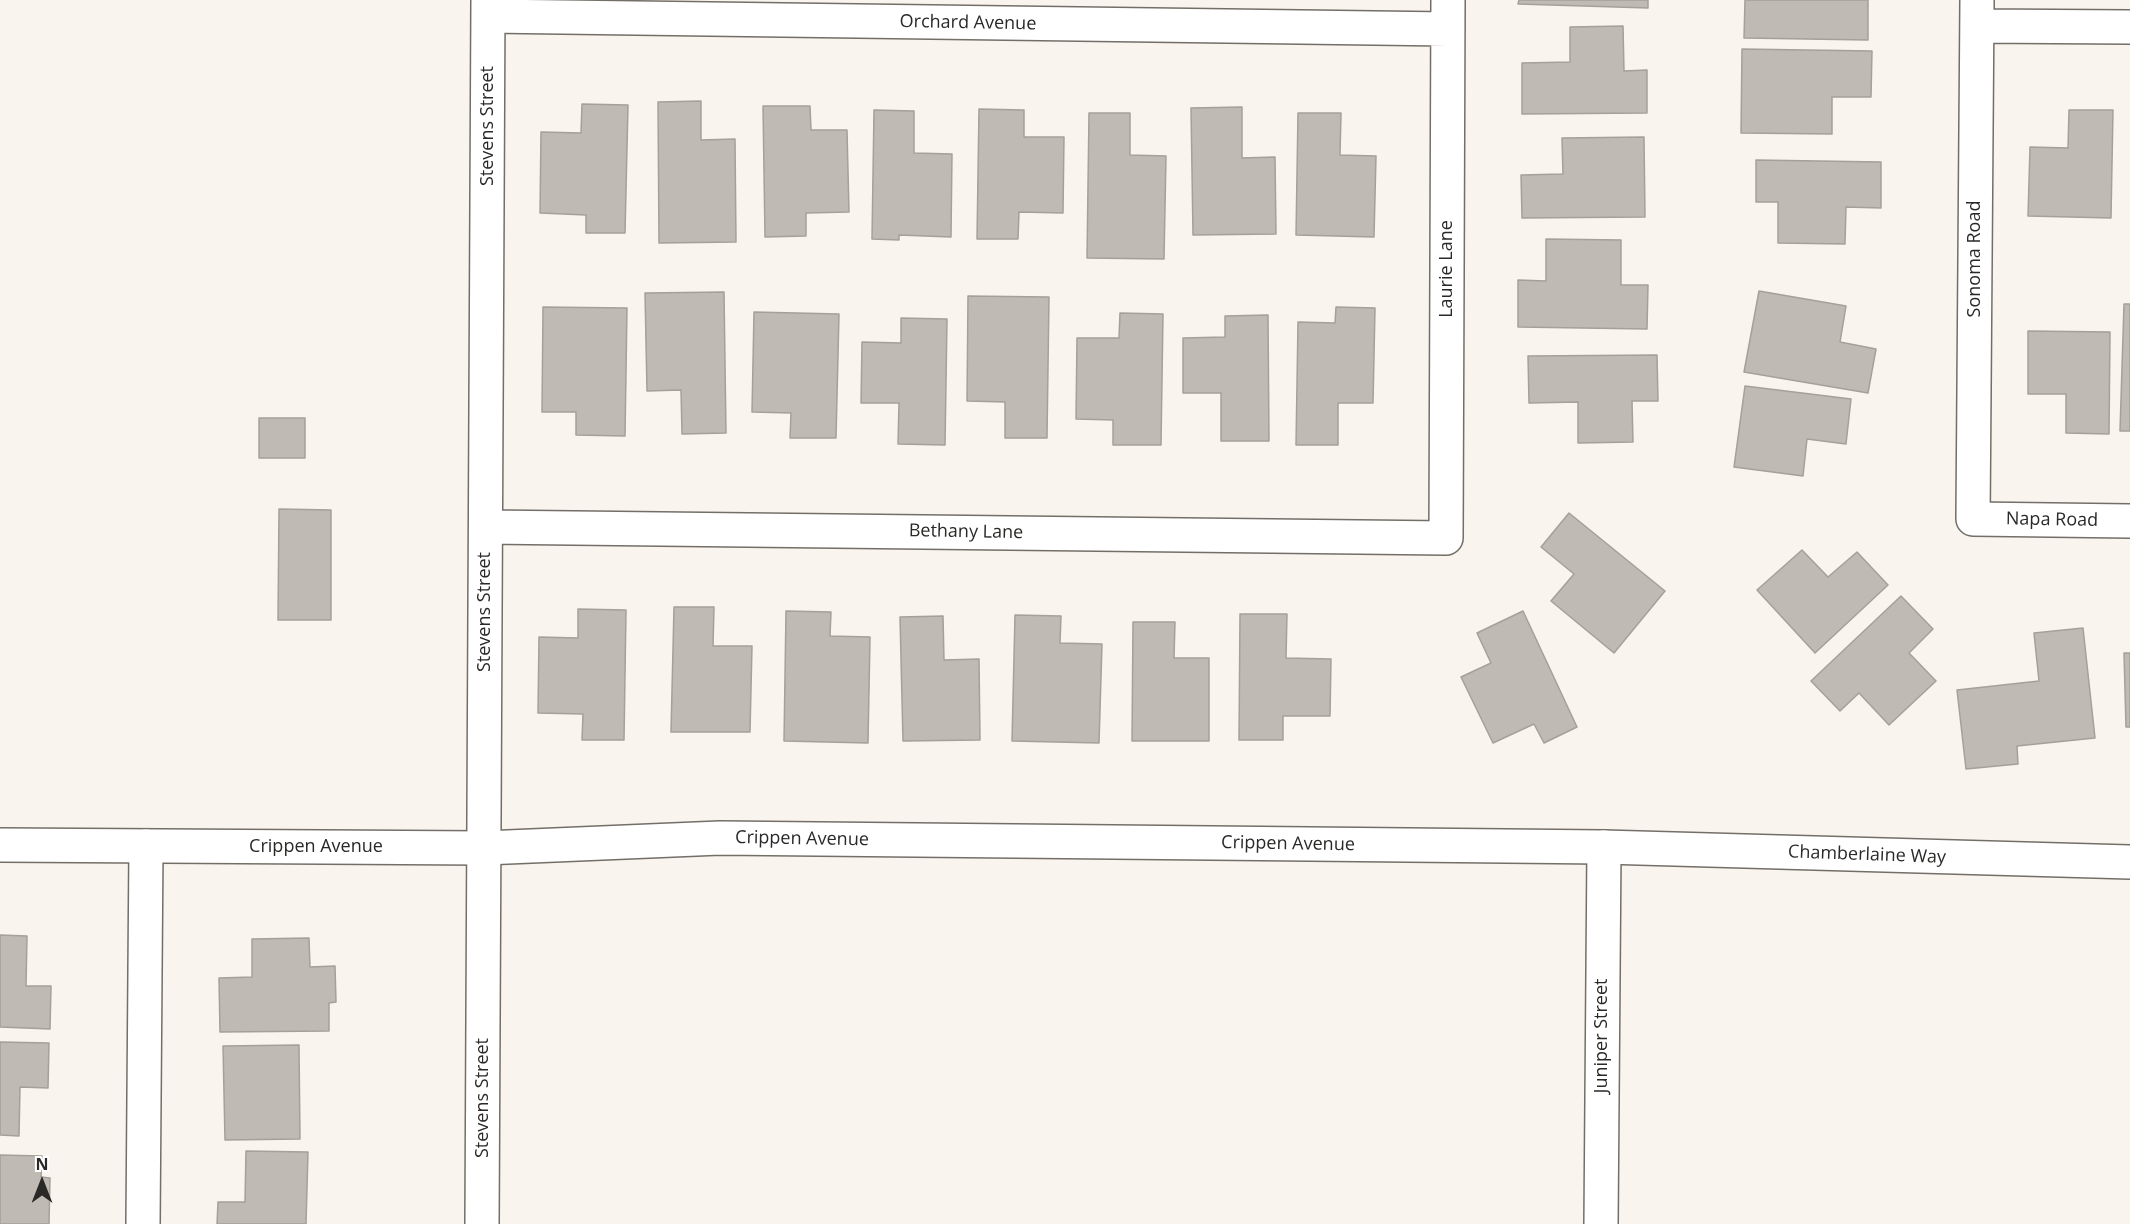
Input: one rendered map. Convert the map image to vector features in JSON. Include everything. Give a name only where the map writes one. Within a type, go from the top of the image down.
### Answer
[{"type":"street","name":"Orchard Avenue","points":[[488,8],[1448,15]]},
{"type":"street","name":"Stevens Street","points":[[482,1224],[488,8]]},
{"type":"street","points":[[1977,13],[2130,27]]},
{"type":"street","name":"Sonoma Road","points":[[1973,519],[1977,13]]},
{"type":"street","name":"Laurie Lane","points":[[1446,538],[1448,15]]},
{"type":"street","name":"Napa Road","points":[[1973,519],[2130,521]]},
{"type":"street","name":"Bethany Lane","points":[[486,527],[1446,538]]},
{"type":"street","name":"Crippen Avenue","points":[[0,845],[484,848],[720,838],[1604,847]]},
{"type":"street","points":[[143,1224],[146,846]]},
{"type":"street","name":"Chamberlaine Way","points":[[1604,847],[2130,862]]},
{"type":"street","name":"Juniper Street","points":[[1601,1224],[1604,847]]},
{"type":"building","points":[[1519,0],[1648,0],[1648,8],[1518,4]]},
{"type":"building","points":[[1745,0],[1868,0],[1868,40],[1744,38]]},
{"type":"building","points":[[1623,26],[1624,71],[1647,70],[1647,113],[1522,114],[1522,63],[1570,62],[1570,27]]},
{"type":"building","points":[[1742,49],[1872,51],[1871,97],[1832,97],[1832,134],[1741,133]]},
{"type":"building","points":[[701,101],[701,140],[735,139],[736,242],[659,243],[658,102]]},
{"type":"building","points":[[582,104],[628,105],[625,233],[586,233],[586,215],[540,213],[541,132],[581,133]]},
{"type":"building","points":[[763,106],[810,106],[811,130],[847,130],[849,212],[806,213],[806,236],[765,237]]},
{"type":"building","points":[[1242,107],[1242,158],[1275,157],[1276,234],[1193,235],[1191,108]]},
{"type":"building","points":[[979,109],[1024,110],[1024,137],[1064,137],[1063,213],[1019,212],[1018,239],[977,239]]},
{"type":"building","points":[[874,110],[914,111],[914,153],[952,154],[951,237],[899,235],[899,240],[872,239]]},
{"type":"building","points":[[2069,110],[2113,110],[2111,218],[2028,216],[2030,147],[2068,148]]},
{"type":"building","points":[[1089,113],[1130,113],[1130,155],[1166,156],[1164,259],[1087,258]]},
{"type":"building","points":[[1298,113],[1341,113],[1340,155],[1376,156],[1374,237],[1296,235]]},
{"type":"building","points":[[1644,137],[1645,217],[1522,218],[1521,175],[1563,174],[1562,138]]},
{"type":"building","points":[[1756,160],[1881,162],[1881,208],[1846,207],[1845,244],[1778,243],[1778,202],[1756,202]]},
{"type":"building","points":[[1546,239],[1621,240],[1621,285],[1648,285],[1647,329],[1518,327],[1518,280],[1546,281]]},
{"type":"building","points":[[1759,291],[1846,306],[1840,342],[1876,349],[1868,393],[1744,372]]},
{"type":"building","points":[[724,292],[726,433],[682,434],[681,390],[647,391],[645,293]]},
{"type":"building","points":[[968,296],[1049,297],[1047,438],[1005,438],[1005,402],[967,401]]},
{"type":"building","points":[[2124,304],[2130,304],[2130,431],[2120,431]]},
{"type":"building","points":[[543,307],[627,308],[625,436],[576,435],[576,412],[542,412]]},
{"type":"building","points":[[1336,307],[1375,308],[1373,403],[1338,403],[1338,445],[1296,445],[1298,322],[1335,323]]},
{"type":"building","points":[[754,312],[839,314],[836,438],[790,438],[791,413],[752,412]]},
{"type":"building","points":[[1120,313],[1163,314],[1161,445],[1113,445],[1113,420],[1076,419],[1077,338],[1119,338]]},
{"type":"building","points":[[1268,315],[1269,441],[1221,441],[1221,393],[1183,393],[1183,338],[1225,337],[1225,316]]},
{"type":"building","points":[[901,318],[947,319],[945,445],[898,444],[899,403],[861,403],[862,342],[901,343]]},
{"type":"building","points":[[2028,331],[2110,332],[2109,434],[2066,433],[2066,394],[2028,394]]},
{"type":"building","points":[[1657,355],[1658,401],[1632,401],[1633,442],[1578,443],[1578,402],[1529,403],[1528,356]]},
{"type":"building","points":[[1745,386],[1851,399],[1846,444],[1807,439],[1803,476],[1734,467]]},
{"type":"building","points":[[259,418],[305,418],[305,458],[259,458]]},
{"type":"building","points":[[279,509],[331,510],[331,620],[278,620]]},
{"type":"building","points":[[1569,513],[1665,591],[1614,653],[1551,601],[1574,574],[1541,547]]},
{"type":"building","points":[[1802,550],[1828,577],[1857,552],[1888,585],[1815,653],[1757,590]]},
{"type":"building","points":[[1901,596],[1933,629],[1909,653],[1936,681],[1889,725],[1859,693],[1840,711],[1811,681]]},
{"type":"building","points":[[674,607],[714,607],[713,646],[752,646],[750,732],[671,732]]},
{"type":"building","points":[[578,609],[626,610],[624,740],[582,740],[583,714],[538,713],[539,637],[578,638]]},
{"type":"building","points":[[786,611],[831,612],[830,636],[870,637],[868,743],[784,741]]},
{"type":"building","points":[[1523,611],[1577,727],[1544,743],[1534,724],[1493,743],[1461,677],[1491,663],[1477,633]]},
{"type":"building","points":[[1240,614],[1287,614],[1286,658],[1331,659],[1330,716],[1283,716],[1283,740],[1239,740]]},
{"type":"building","points":[[1015,615],[1061,616],[1060,643],[1102,644],[1099,743],[1012,741]]},
{"type":"building","points":[[943,616],[944,660],[979,659],[980,740],[903,741],[900,617]]},
{"type":"building","points":[[1133,622],[1175,622],[1174,658],[1209,658],[1209,741],[1132,741]]},
{"type":"building","points":[[2083,628],[2095,738],[2017,746],[2018,764],[1966,769],[1957,690],[2039,681],[2034,633]]},
{"type":"building","points":[[2124,653],[2130,653],[2130,727],[2126,727]]},
{"type":"building","points":[[0,935],[27,936],[26,986],[51,986],[50,1029],[0,1027]]},
{"type":"building","points":[[309,938],[310,967],[335,966],[336,1002],[329,1003],[329,1031],[220,1032],[219,978],[252,977],[252,939]]},
{"type":"building","points":[[0,1042],[49,1043],[48,1088],[20,1087],[19,1136],[0,1135]]},
{"type":"building","points":[[299,1045],[300,1139],[225,1140],[223,1046]]},
{"type":"building","points":[[246,1151],[308,1152],[306,1224],[217,1224],[218,1202],[245,1202]]},
{"type":"building","points":[[0,1155],[42,1156],[41,1177],[50,1178],[49,1224],[0,1224]]}]
